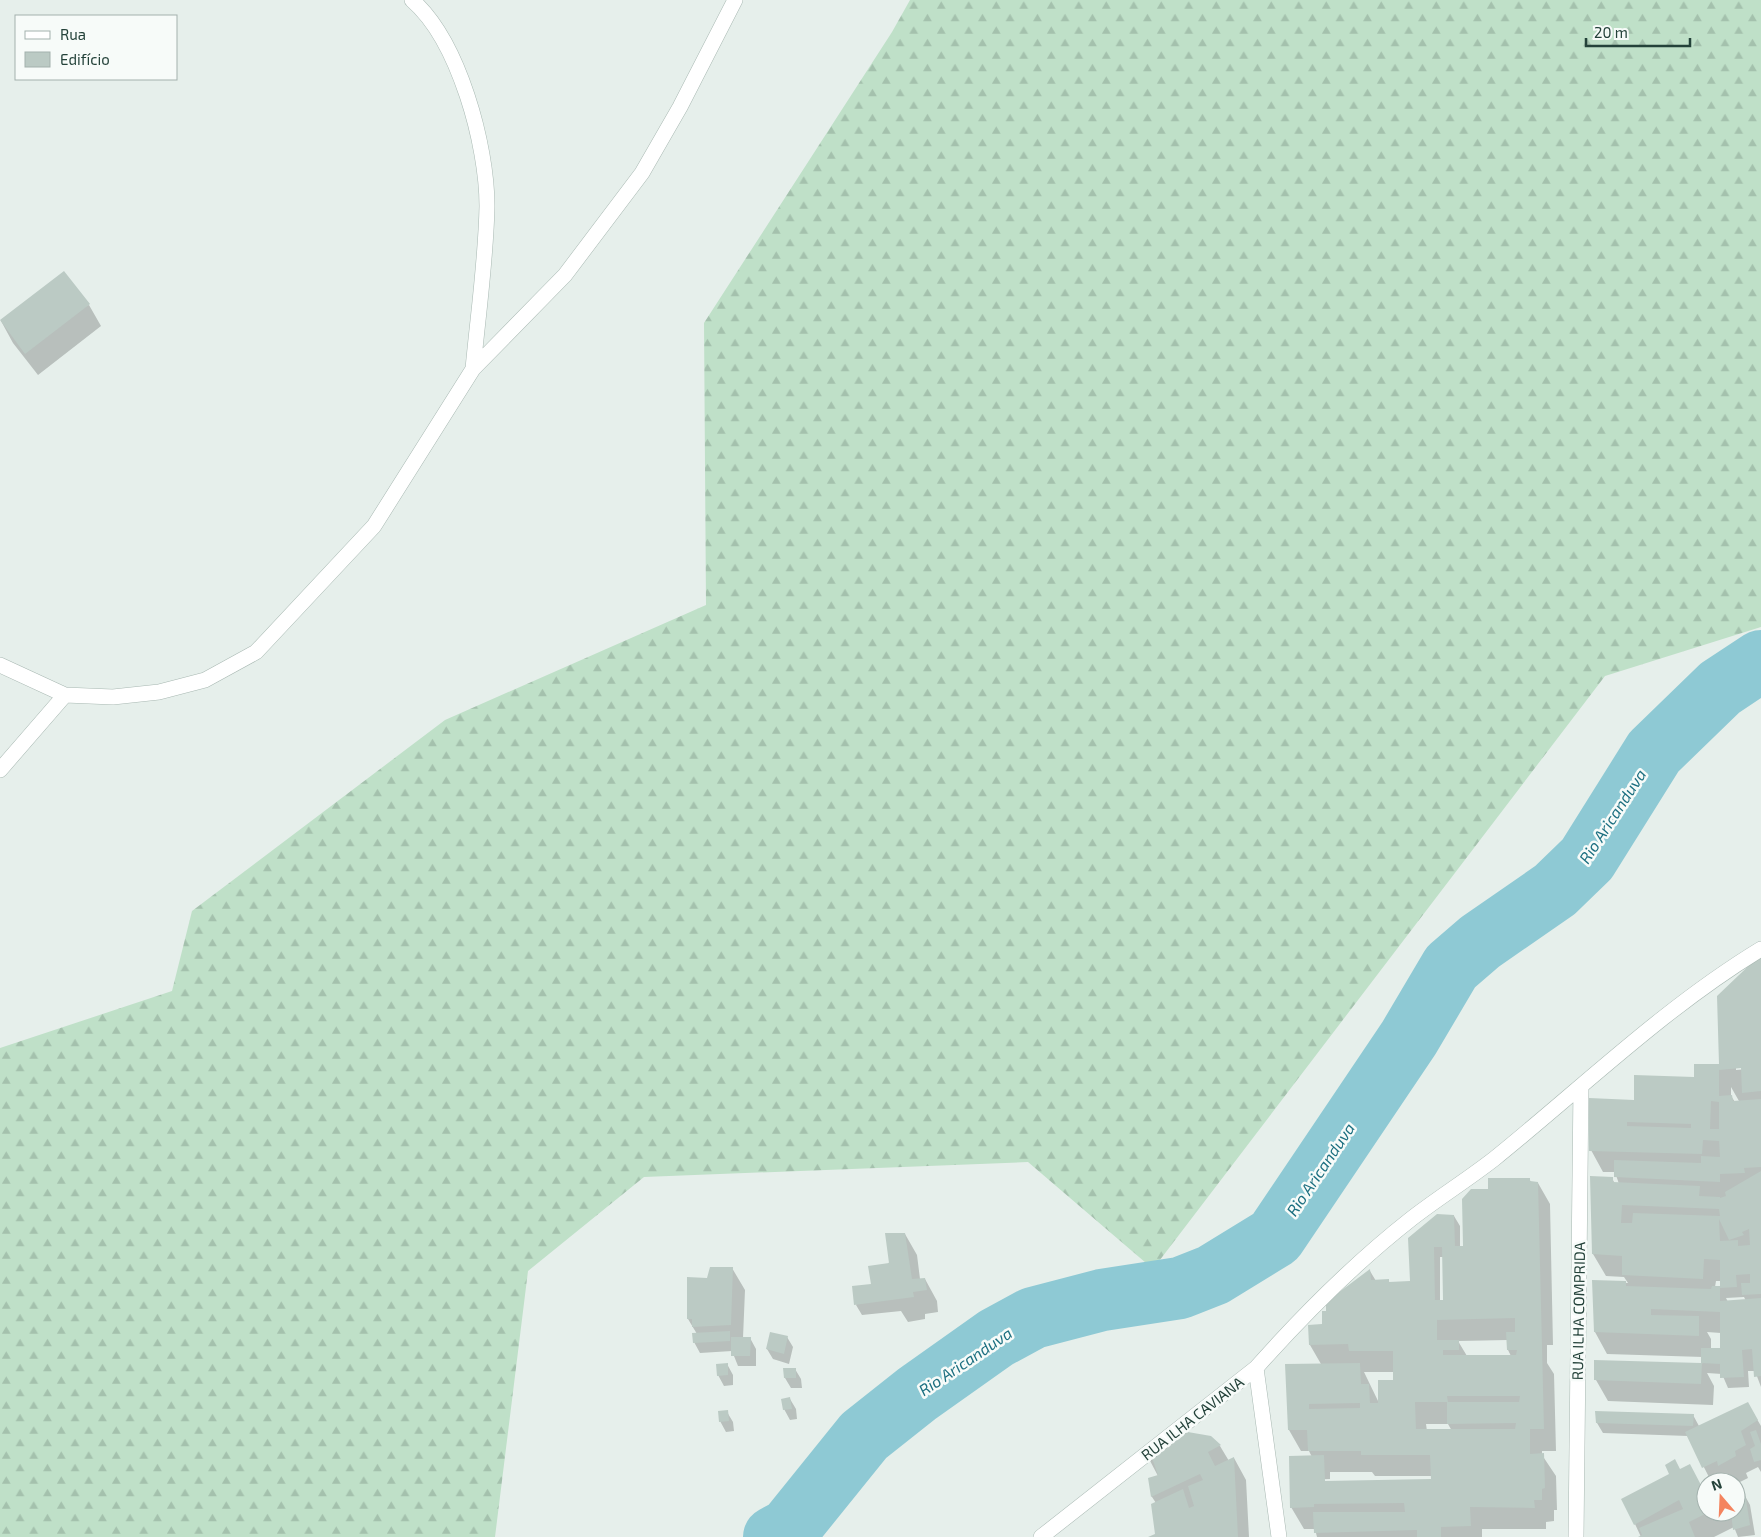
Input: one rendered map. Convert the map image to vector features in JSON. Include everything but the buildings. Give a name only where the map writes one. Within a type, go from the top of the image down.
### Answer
[{"type":"street","points":[[412,0],[442,38],[458,72],[478,132],[487,205],[474,369]]},
{"type":"street","points":[[0,665],[65,695],[113,697],[159,692],[205,680],[256,652],[374,526],[474,369],[565,276],[642,173],[730,3]]},
{"type":"street","points":[[0,770],[65,695]]},
{"type":"street","points":[[1256,1368],[1286,1334],[1358,1264],[1411,1219],[1493,1160],[1661,1020],[1761,949]]},
{"type":"street","name":"RUA ILHA COMPRIDA","points":[[1576,1537],[1581,1086]]},
{"type":"street","name":"RUA ILHA CAVIANA","points":[[1041,1537],[1256,1368]]},
{"type":"street","name":"RUA ILHA CAVIANA","points":[[1256,1368],[1278,1537]]},
{"type":"green space","points":[[910,0],[1761,0],[1761,627],[1605,676],[1153,1269],[1028,1162],[644,1177],[528,1271],[495,1537],[0,1537],[0,1048],[172,991],[192,911],[445,720],[706,605],[704,323],[892,32]]},
{"type":"waterway","name":"Rio Aricanduva","points":[[774,1537],[789,1529],[864,1436],[917,1394],[996,1338],[1033,1318],[1102,1300],[1180,1288],[1213,1275],[1275,1237],[1409,1038],[1451,967],[1480,942],[1555,890],[1587,859],[1654,752],[1720,688],[1761,661]]}]
